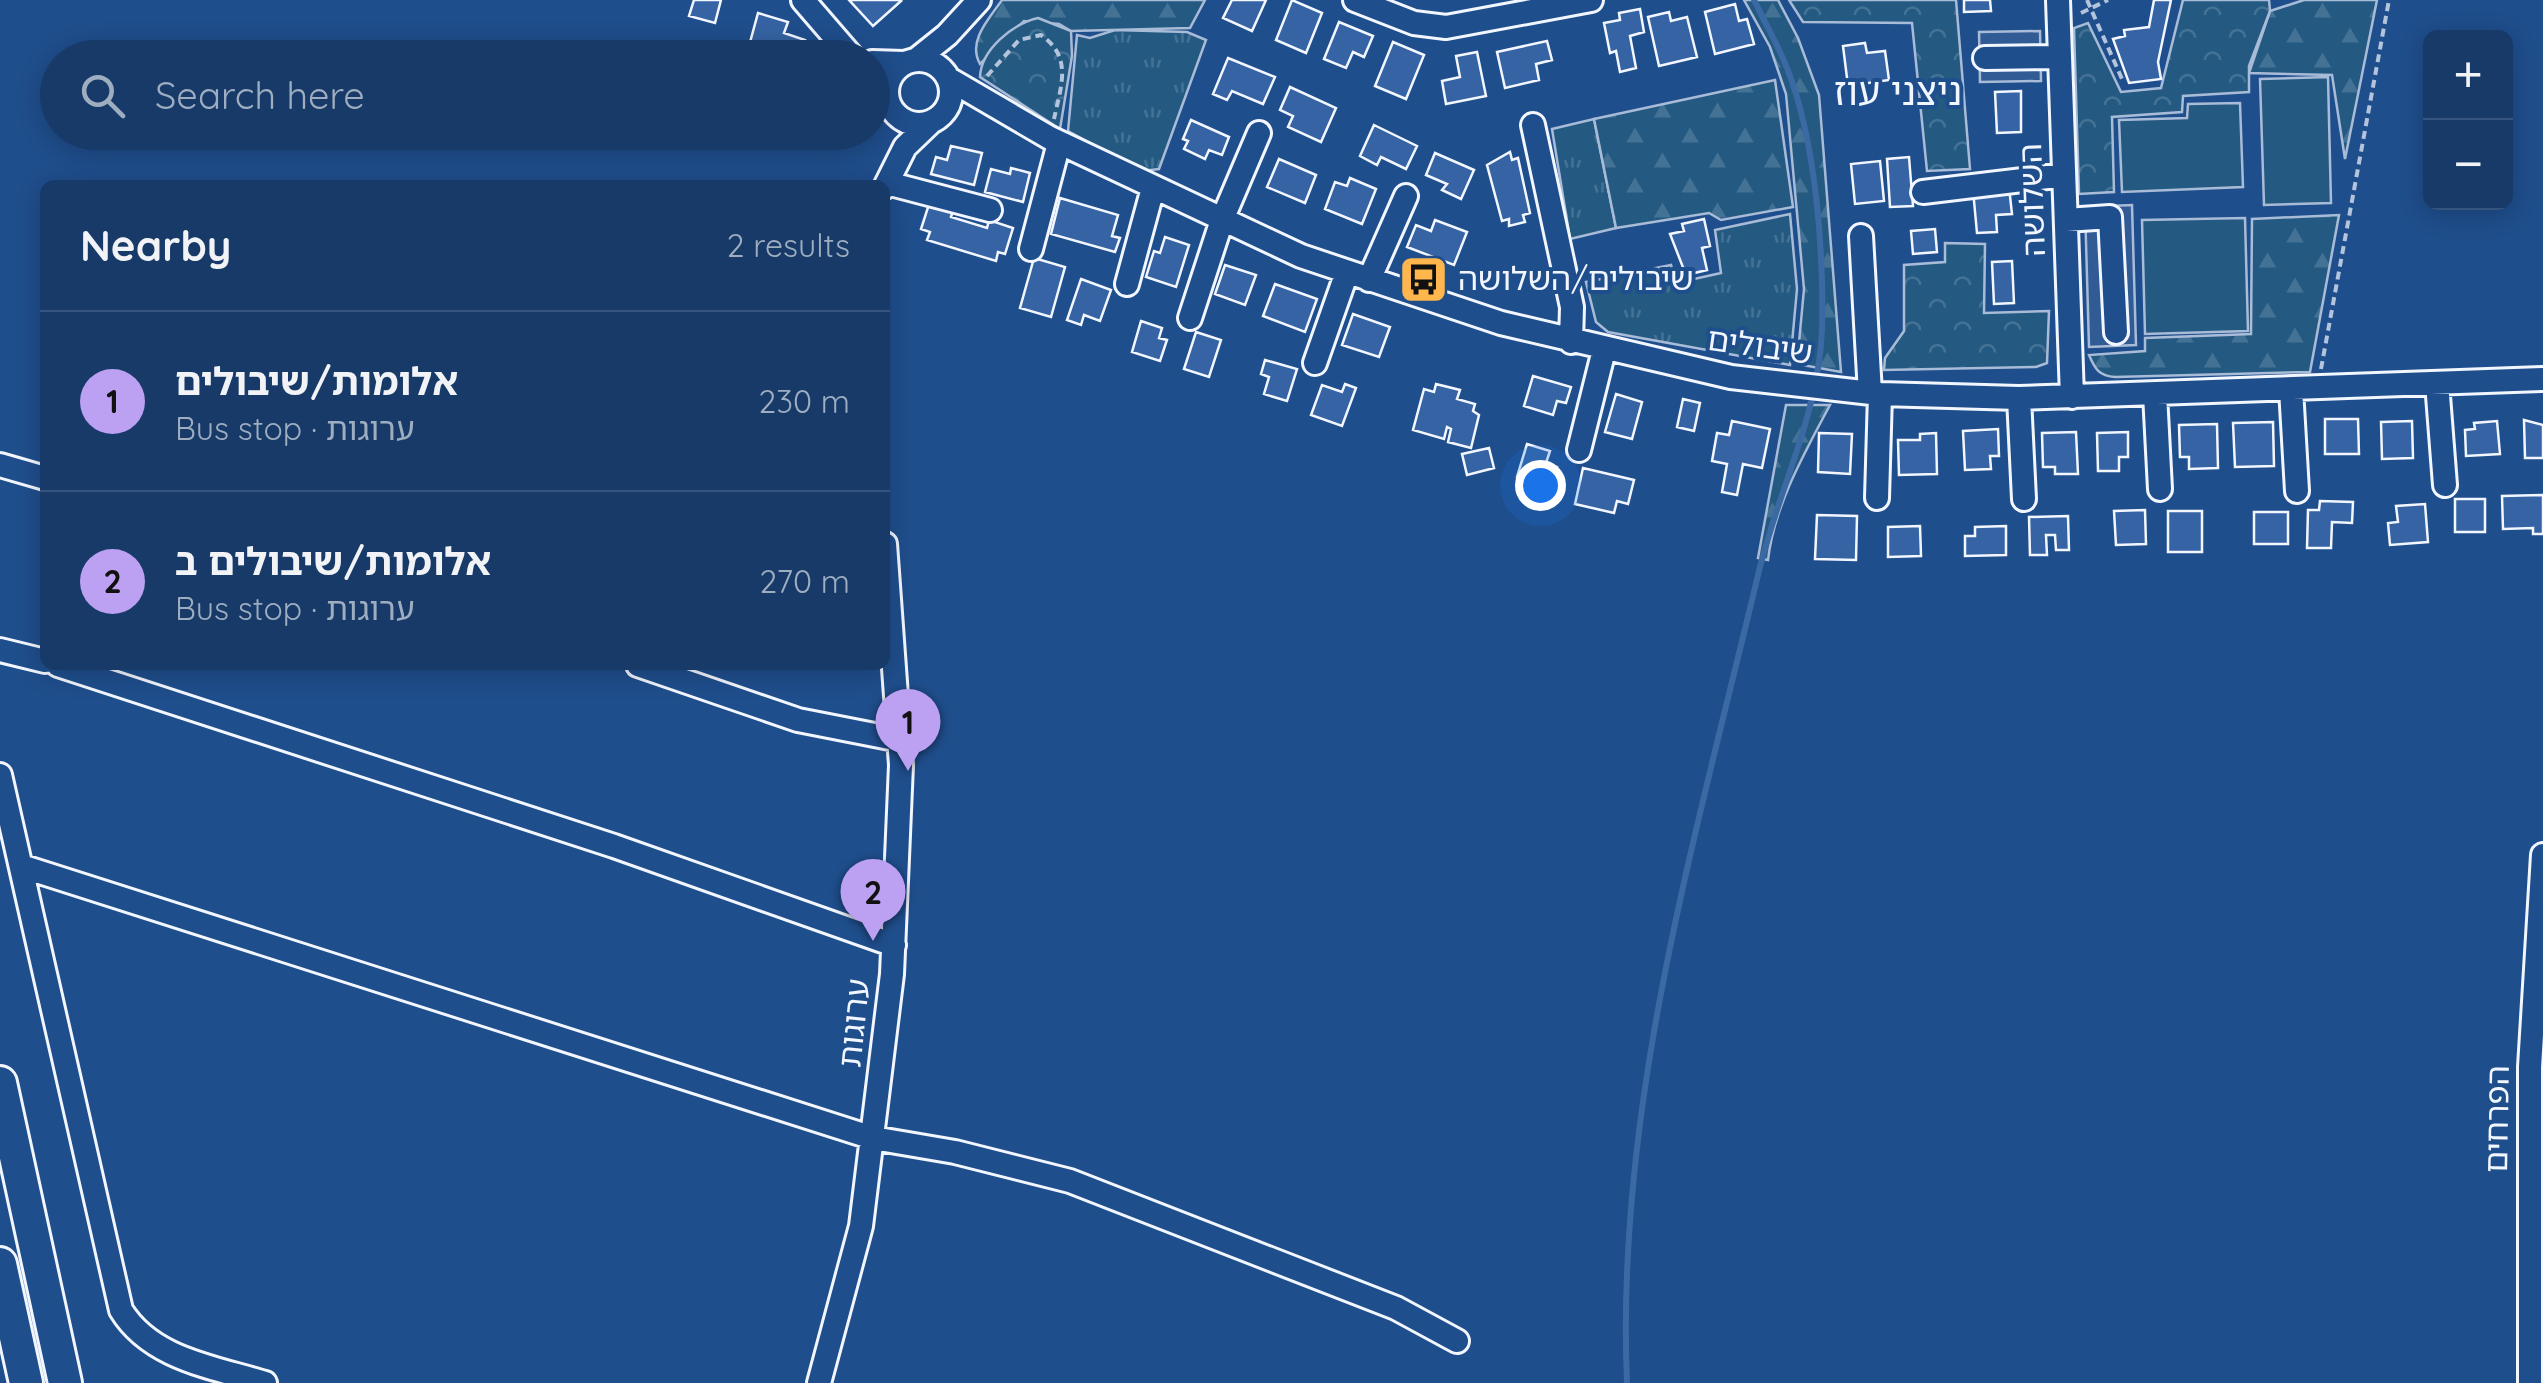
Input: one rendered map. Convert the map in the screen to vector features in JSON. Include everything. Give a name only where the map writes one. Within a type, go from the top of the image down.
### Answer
[{"type":"highway","points":[[0,1083],[65,1383]]},
{"type":"highway","points":[[0,1264],[26,1383]]},
{"type":"street","points":[[1355,0],[1382,6],[1428,27],[1446,27],[1542,5],[1591,0]]},
{"type":"street","name":"השלושה","points":[[2058,0],[2072,397]]},
{"type":"street","points":[[813,4],[841,40]]},
{"type":"street","points":[[890,123],[890,78],[974,6]]},
{"type":"street","points":[[888,180],[905,146],[935,120],[952,96],[948,76],[974,6]]},
{"type":"street","points":[[1984,58],[2060,57]]},
{"type":"street","points":[[890,62],[928,60],[948,76]]},
{"type":"street","name":"שיבולים","points":[[948,76],[1014,120],[1153,188],[1358,276],[1571,342],[1731,377],[1875,394],[2019,398],[2543,380]]},
{"type":"street","points":[[891,107],[908,123],[935,120]]},
{"type":"street","name":"שיבולים","points":[[935,120],[977,113],[1014,120]]},
{"type":"street","points":[[1533,126],[1572,307],[1571,342]]},
{"type":"street","points":[[1190,318],[1222,220],[1259,134]]},
{"type":"street","points":[[1032,249],[1055,140]]},
{"type":"street","points":[[886,180],[888,150]]},
{"type":"street","points":[[1924,192],[2064,175]]},
{"type":"street","points":[[890,186],[990,210]]},
{"type":"street","points":[[1128,284],[1153,188]]},
{"type":"street","points":[[1315,363],[1358,276],[1406,196]]},
{"type":"street","points":[[2066,220],[2110,217],[2116,332]]},
{"type":"street","points":[[1861,236],[1875,394],[1878,498]]},
{"type":"street","points":[[1578,450],[1604,350]]},
{"type":"street","points":[[2436,384],[2444,485]]},
{"type":"street","points":[[2291,389],[2297,491]]},
{"type":"street","points":[[2155,394],[2160,489]]},
{"type":"street","points":[[2019,398],[2024,498]]},
{"type":"street","points":[[0,465],[40,477]]},
{"type":"street","name":"ערוגות","points":[[820,1383],[861,1226],[894,946],[900,740],[890,609]]},
{"type":"street","points":[[0,650],[40,660]]},
{"type":"street","points":[[73,670],[614,846],[894,946]]},
{"type":"street","points":[[653,670],[798,720],[900,740]]},
{"type":"street","points":[[0,774],[122,1310],[136,1334],[173,1354],[265,1383]]},
{"type":"street","name":"הפרחים","points":[[2530,1383],[2543,855]]},
{"type":"street","points":[[20,866],[872,1138],[956,1152],[1070,1181],[1396,1308],[1456,1341]]},
{"type":"path","points":[[2087,0],[2122,79]]},
{"type":"path","points":[[2058,24],[2108,0]]},
{"type":"path","points":[[2317,388],[2389,0]]},
{"type":"path","points":[[972,94],[1019,40],[1041,35],[1060,52],[1064,72],[1055,140]]},
{"type":"green space","points":[[1002,0],[1205,0],[1190,28],[1071,31],[1059,24],[1024,21],[980,64],[978,39]]},
{"type":"green space","points":[[1744,0],[1778,0],[1798,38],[1819,95],[1841,372],[1797,364],[1804,289],[1786,94],[1770,47]]},
{"type":"green space","points":[[1789,0],[1956,0],[1970,169],[1927,171],[1912,23],[1803,22]]},
{"type":"green space","points":[[2183,0],[2269,0],[2270,11],[2249,66],[2249,92],[2183,96],[2182,112],[2112,117],[2114,192],[2079,194],[2074,28],[2088,23],[2121,92],[2161,88]]},
{"type":"green space","points":[[2304,0],[2377,0],[2345,159],[2332,75],[2249,73],[2270,11]]},
{"type":"green space","points":[[1038,18],[1071,31],[1072,56],[1060,129],[980,77],[992,48],[1018,26]]},
{"type":"green space","points":[[1115,30],[1187,32],[1206,40],[1159,169],[1142,171],[1068,131],[1077,35],[1090,38]]},
{"type":"green space","points":[[2328,77],[2331,203],[2264,205],[2260,79]]},
{"type":"green space","points":[[1775,80],[1793,207],[1721,220],[1709,213],[1616,228],[1594,119]]},
{"type":"green space","points":[[2240,103],[2243,187],[2122,192],[2119,120],[2187,118],[2188,104]]},
{"type":"green space","points":[[1594,119],[1616,228],[1570,239],[1552,129]]},
{"type":"green space","points":[[1790,214],[1797,289],[1790,365],[1608,332],[1596,322],[1586,282],[1671,265],[1676,283],[1721,273],[1715,230]]},
{"type":"green space","points":[[2339,215],[2310,372],[2115,377],[2101,373],[2093,364],[2089,355],[2145,351],[2145,338],[2251,334],[2252,219]]},
{"type":"green space","points":[[2245,218],[2248,331],[2145,334],[2142,220]]},
{"type":"green space","points":[[1945,243],[1985,244],[1984,313],[2049,311],[2047,363],[2036,367],[1884,370],[1885,358],[1904,331],[1904,265],[1945,262]]},
{"type":"green space","points":[[1786,405],[1830,405],[1784,500],[1768,560],[1758,558]]},
{"type":"shaded area","points":[[2040,31],[2041,81],[1980,82],[1979,32]]},
{"type":"shaded area","points":[[2132,205],[2136,345],[2089,347],[2085,207]]},
{"type":"building","points":[[694,0],[721,0],[715,23],[689,16]]},
{"type":"building","points":[[849,0],[899,0],[901,1],[873,26]]},
{"type":"building","points":[[1232,0],[1266,0],[1252,31],[1223,18]]},
{"type":"building","points":[[1292,0],[1322,13],[1306,53],[1276,40]]},
{"type":"building","points":[[1964,0],[1990,0],[1991,11],[1964,12]]},
{"type":"building","points":[[2154,0],[2171,0],[2158,62],[2161,79],[2129,83],[2113,39],[2125,36],[2124,30],[2149,27]]},
{"type":"building","points":[[1735,4],[1739,21],[1747,19],[1754,44],[1715,54],[1705,12]]},
{"type":"building","points":[[1640,9],[1644,32],[1630,36],[1636,68],[1620,72],[1616,51],[1610,53],[1604,23],[1620,20],[1619,13]]},
{"type":"building","points":[[1669,12],[1671,21],[1687,17],[1697,57],[1659,66],[1648,17]]},
{"type":"building","points":[[758,13],[788,22],[784,33],[805,40],[751,40]]},
{"type":"building","points":[[1339,22],[1373,36],[1364,57],[1353,52],[1346,68],[1324,59]]},
{"type":"building","points":[[1547,41],[1552,60],[1536,64],[1539,80],[1505,88],[1497,52]]},
{"type":"building","points":[[1393,42],[1424,55],[1406,99],[1375,86]]},
{"type":"building","points":[[1865,43],[1867,53],[1885,51],[1889,80],[1848,86],[1843,46]]},
{"type":"building","points":[[1477,52],[1486,96],[1446,104],[1442,81],[1460,77],[1456,56]]},
{"type":"building","points":[[1228,58],[1275,77],[1263,104],[1232,91],[1227,100],[1213,94]]},
{"type":"building","points":[[1290,87],[1336,108],[1321,142],[1288,127],[1293,116],[1280,110]]},
{"type":"building","points":[[2021,91],[2021,132],[1997,133],[1995,92]]},
{"type":"building","points":[[1191,120],[1229,137],[1222,155],[1209,150],[1205,159],[1184,149],[1188,141],[1183,139]]},
{"type":"building","points":[[1374,125],[1417,146],[1406,169],[1381,157],[1377,165],[1360,156]]},
{"type":"building","points":[[951,146],[982,153],[974,185],[931,174],[936,157],[947,160]]},
{"type":"building","points":[[1510,152],[1512,160],[1518,158],[1530,213],[1523,215],[1525,222],[1509,226],[1509,219],[1502,221],[1487,165]]},
{"type":"building","points":[[1435,153],[1474,170],[1461,199],[1442,190],[1447,184],[1426,175]]},
{"type":"building","points":[[1909,157],[1913,206],[1890,207],[1887,159]]},
{"type":"building","points":[[1279,159],[1316,175],[1305,203],[1267,187]]},
{"type":"building","points":[[1880,161],[1884,201],[1855,204],[1851,164]]},
{"type":"building","points":[[1011,168],[1030,173],[1023,202],[985,192],[991,169],[1010,174]]},
{"type":"building","points":[[1350,178],[1376,189],[1362,224],[1325,209],[1335,182],[1347,186]]},
{"type":"building","points":[[2009,187],[2012,214],[1996,215],[1997,232],[1977,233],[1973,190]]},
{"type":"building","points":[[1060,198],[1118,215],[1112,236],[1120,238],[1115,252],[1051,234]]},
{"type":"building","points":[[930,201],[954,208],[951,217],[987,228],[989,220],[1013,228],[1005,254],[998,252],[996,261],[927,240],[930,232],[921,229]]},
{"type":"building","points":[[1704,219],[1710,246],[1702,248],[1707,270],[1686,275],[1670,234],[1684,231],[1682,224]]},
{"type":"building","points":[[1435,220],[1467,232],[1454,265],[1407,247],[1416,225],[1431,231]]},
{"type":"building","points":[[1935,229],[1937,252],[1913,254],[1911,231]]},
{"type":"building","points":[[1165,237],[1189,245],[1176,287],[1146,277],[1154,251],[1160,253]]},
{"type":"building","points":[[1034,258],[1065,267],[1051,317],[1020,308]]},
{"type":"building","points":[[2012,261],[2014,303],[1994,304],[1992,262]]},
{"type":"building","points":[[1225,265],[1256,275],[1245,305],[1215,294]]},
{"type":"building","points":[[1081,279],[1111,290],[1100,321],[1084,315],[1081,325],[1067,320]]},
{"type":"building","points":[[1275,284],[1317,299],[1305,332],[1263,316]]},
{"type":"building","points":[[1353,314],[1390,327],[1379,357],[1342,345]]},
{"type":"building","points":[[1141,321],[1162,328],[1159,338],[1167,340],[1160,361],[1132,352]]},
{"type":"building","points":[[1196,332],[1221,340],[1209,377],[1184,369]]},
{"type":"building","points":[[1265,360],[1297,369],[1287,401],[1264,394],[1269,377],[1261,374]]},
{"type":"building","points":[[1533,376],[1571,387],[1566,403],[1557,401],[1553,415],[1524,406]]},
{"type":"building","points":[[1345,384],[1356,388],[1342,426],[1311,415],[1322,385],[1342,392]]},
{"type":"building","points":[[1436,384],[1460,390],[1457,399],[1475,404],[1473,411],[1479,415],[1471,448],[1448,442],[1451,429],[1447,427],[1444,439],[1413,430],[1424,389],[1434,392]]},
{"type":"building","points":[[1616,394],[1642,402],[1632,439],[1605,432]]},
{"type":"building","points":[[1683,399],[1700,403],[1694,431],[1677,427]]},
{"type":"building","points":[[2325,419],[2358,419],[2359,454],[2325,454]]},
{"type":"building","points":[[2524,420],[2543,425],[2543,458],[2525,458]]},
{"type":"building","points":[[1732,421],[1770,429],[1762,468],[1743,464],[1737,495],[1722,492],[1727,464],[1712,461],[1717,433],[1729,435]]},
{"type":"building","points":[[2412,421],[2413,458],[2382,459],[2381,422]]},
{"type":"building","points":[[2497,421],[2500,454],[2466,456],[2465,430],[2475,429],[2474,423]]},
{"type":"building","points":[[2273,422],[2274,466],[2235,467],[2233,423]]},
{"type":"building","points":[[2217,424],[2218,468],[2189,469],[2189,457],[2180,457],[2179,425]]},
{"type":"building","points":[[1998,429],[1999,456],[1990,456],[1991,469],[1965,470],[1963,431]]},
{"type":"building","points":[[2076,432],[2078,474],[2055,474],[2055,467],[2043,467],[2042,433]]},
{"type":"building","points":[[2128,432],[2128,457],[2119,457],[2119,471],[2098,471],[2097,433]]},
{"type":"building","points":[[1819,433],[1852,434],[1850,474],[1818,472]]},
{"type":"building","points":[[1936,433],[1937,474],[1899,475],[1898,440],[1920,440],[1920,434]]},
{"type":"building","points":[[1527,444],[1550,451],[1546,463],[1557,467],[1551,487],[1517,477]]},
{"type":"building","points":[[1489,448],[1494,468],[1467,475],[1462,454]]},
{"type":"building","points":[[1583,468],[1634,480],[1628,504],[1617,501],[1614,513],[1575,504]]},
{"type":"building","points":[[2543,495],[2543,534],[2533,534],[2533,528],[2503,529],[2502,496]]},
{"type":"building","points":[[2455,499],[2485,499],[2485,532],[2455,532]]},
{"type":"building","points":[[2320,501],[2353,502],[2352,523],[2332,522],[2331,548],[2307,548],[2308,510],[2319,510]]},
{"type":"building","points":[[2425,504],[2428,542],[2390,545],[2388,523],[2398,522],[2396,506]]},
{"type":"building","points":[[2145,510],[2146,544],[2116,545],[2114,511]]},
{"type":"building","points":[[2168,511],[2202,511],[2202,552],[2168,552]]},
{"type":"building","points":[[2254,512],[2288,512],[2288,544],[2254,544]]},
{"type":"building","points":[[1817,515],[1857,516],[1856,560],[1815,559]]},
{"type":"building","points":[[2068,516],[2069,550],[2056,550],[2055,535],[2046,535],[2047,555],[2030,555],[2029,517]]},
{"type":"building","points":[[1920,526],[1921,556],[1888,557],[1888,527]]},
{"type":"building","points":[[2006,526],[2006,555],[1965,556],[1965,536],[1975,536],[1975,527]]},
{"type":"waterway","points":[[1627,1383],[1627,1280],[1634,1177],[1665,973],[1759,571],[1814,392],[1822,330],[1816,198],[1805,129],[1787,68],[1754,0]]},
{"type":"place","name":"שיבולים/השלושה","points":[[1423,279]]},
{"type":"place","name":"אלומות/שיבולים","points":[[908,771]]},
{"type":"place","name":"אלומות/שיבולים ב","points":[[873,941]]},
{"type":"district","name":"ניצני עוז","points":[[1898,92]]}]
